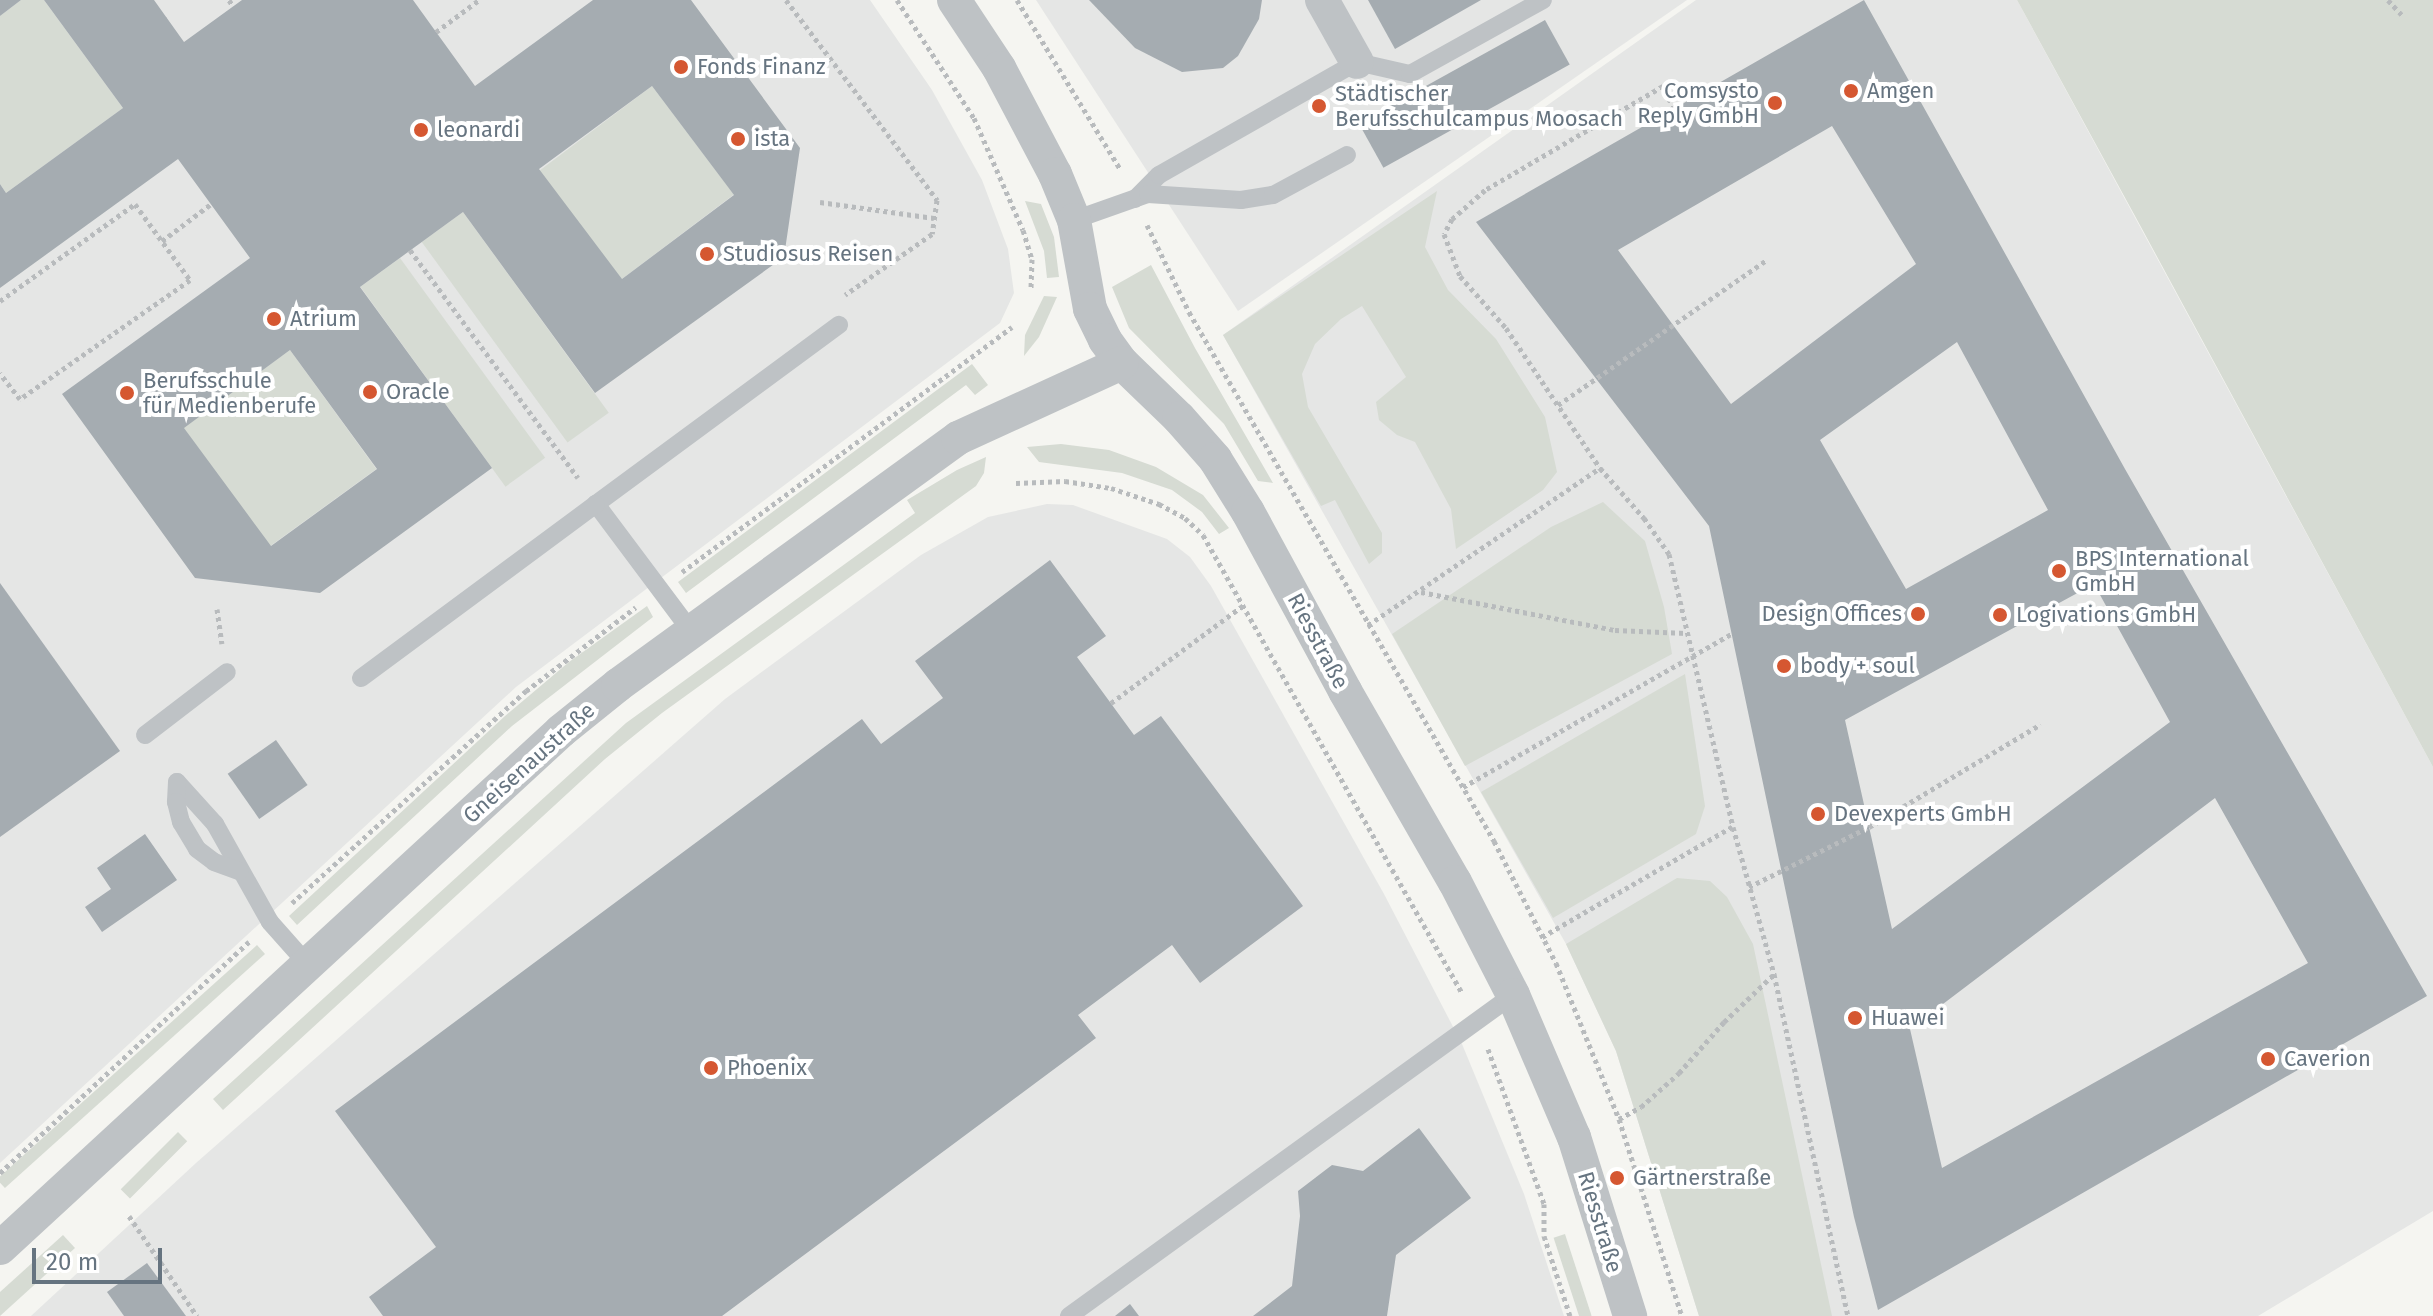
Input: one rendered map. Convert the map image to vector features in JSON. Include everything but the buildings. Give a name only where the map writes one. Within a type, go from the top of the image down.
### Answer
[{"type":"street","name":"Riesstraße","points":[[954,0],[1026,117],[1074,220],[1090,309],[1105,340],[1122,363],[1215,459],[1248,512],[1345,691],[1455,882],[1513,995],[1574,1137],[1630,1316]]},
{"type":"street","points":[[1322,0],[1357,62]]},
{"type":"street","name":"Gneisenaustraße","points":[[0,1248],[561,731],[691,631],[958,438],[1122,363]]},
{"type":"lane","points":[[1135,199],[1159,175],[1357,62],[1410,74],[1543,0]]},
{"type":"lane","points":[[1074,220],[1148,194],[1241,200],[1273,195],[1347,155]]},
{"type":"lane","points":[[361,678],[839,325]]},
{"type":"lane","points":[[596,504],[691,631]]},
{"type":"lane","points":[[145,735],[227,672]]},
{"type":"lane","points":[[239,871],[214,862],[197,849],[181,822],[176,802],[177,782],[215,824],[270,922],[309,966]]},
{"type":"lane","points":[[1069,1316],[1513,995]]},
{"type":"path","points":[[229,0],[233,6]]},
{"type":"path","points":[[436,32],[479,0]]},
{"type":"path","points":[[786,0],[937,200],[932,234],[844,296],[839,325]]},
{"type":"path","points":[[897,0],[974,118],[1023,230],[1032,259],[1031,289]]},
{"type":"path","points":[[1017,0],[1110,150],[1189,312],[1463,787],[1542,937],[1619,1119],[1682,1316]]},
{"type":"path","points":[[2388,0],[2402,15]]},
{"type":"path","points":[[1674,109],[1663,86],[1485,190],[1452,219],[1444,234],[1460,276],[1506,328],[1600,468],[1644,518],[1669,554],[1733,827],[1774,974],[1848,1316]]},
{"type":"path","points":[[820,202],[934,218]]},
{"type":"path","points":[[0,301],[135,204],[190,280],[20,399],[0,373]]},
{"type":"path","points":[[162,241],[211,204]]},
{"type":"path","points":[[410,250],[596,504]]},
{"type":"path","points":[[1558,405],[1767,260]]},
{"type":"path","points":[[1368,625],[1600,468]]},
{"type":"path","points":[[1016,483],[1065,481],[1111,488],[1159,504],[1185,518],[1203,535],[1477,1020],[1544,1204],[1544,1236],[1570,1316]]},
{"type":"path","points":[[1421,592],[1615,630],[1686,633]]},
{"type":"path","points":[[1111,703],[1244,605]]},
{"type":"path","points":[[1463,787],[1731,634]]},
{"type":"path","points":[[1749,887],[1869,827],[2041,724]]},
{"type":"path","points":[[1542,937],[1733,827]]},
{"type":"path","points":[[1619,1119],[1641,1107],[1679,1073],[1724,1022],[1774,974]]},
{"type":"path","points":[[129,1216],[197,1316]]},
{"type":"shaded area","points":[[0,0],[870,0],[932,90],[982,180],[1008,249],[1014,293],[1000,323],[516,687],[0,1163]]},
{"type":"shaded area","points":[[21,0],[44,0],[123,108],[6,193],[0,184],[0,16]]},
{"type":"shaded area","name":"Städtischer Berufsschulcampus Moosach","points":[[1036,0],[1687,0],[1238,311]]},
{"type":"shaded area","points":[[1696,0],[2017,0],[2433,767],[2433,1211],[2258,1316],[1699,1316],[1616,1051],[1566,944],[1223,335]]},
{"type":"shaded area","points":[[2017,0],[2433,0],[2433,767],[2141,227]]},
{"type":"shaded area","points":[[652,86],[734,195],[621,279],[539,171]]},
{"type":"shaded area","points":[[1437,191],[1425,247],[1448,290],[1496,339],[1545,417],[1557,472],[1543,490],[1456,549],[1451,509],[1415,442],[1397,435],[1379,420],[1376,402],[1406,377],[1362,306],[1341,319],[1315,344],[1302,374],[1308,407],[1382,533],[1382,553],[1369,564],[1335,500],[1321,506],[1223,335]]},
{"type":"shaded area","points":[[1025,201],[1041,204],[1054,237],[1059,277],[1047,278],[1044,251]]},
{"type":"shaded area","points":[[463,212],[609,413],[568,443],[422,242]]},
{"type":"shaded area","points":[[400,258],[545,458],[506,487],[360,287]]},
{"type":"shaded area","points":[[1151,265],[1273,483],[1258,481],[1224,424],[1129,328],[1112,287]]},
{"type":"shaded area","points":[[1044,296],[1057,297],[1039,337],[1024,356],[1025,335]]},
{"type":"shaded area","points":[[290,350],[376,469],[270,547],[183,428]]},
{"type":"shaded area","points":[[972,364],[988,385],[975,395],[966,385],[686,593],[678,582]]},
{"type":"shaded area","points":[[1061,444],[1109,450],[1156,467],[1203,495],[1229,528],[1219,534],[1202,512],[1172,490],[1122,473],[1039,462],[1027,447]]},
{"type":"shaded area","points":[[986,457],[984,473],[976,486],[662,713],[605,759],[223,1110],[213,1099],[626,723],[915,513],[907,500],[957,470]]},
{"type":"shaded area","points":[[1603,502],[1645,541],[1664,607],[1672,654],[1465,766],[1392,634],[1551,527]]},
{"type":"shaded area","points":[[1047,504],[1073,505],[1167,539],[1190,557],[1211,586],[1384,894],[1462,1044],[1524,1194],[1564,1316],[31,1316],[196,1163],[725,699],[921,555],[988,517]]},
{"type":"shaded area","points":[[647,606],[653,617],[512,726],[297,925],[289,916],[505,716],[569,662]]},
{"type":"shaded area","points":[[1685,674],[1705,806],[1696,834],[1553,918],[1481,792]]},
{"type":"shaded area","points":[[1677,878],[1710,881],[1727,897],[1753,944],[1832,1316],[1699,1316],[1616,1051],[1566,944]]},
{"type":"shaded area","points":[[257,945],[265,954],[5,1188],[0,1183],[0,1176]]},
{"type":"shaded area","points":[[178,1132],[187,1141],[130,1198],[121,1189]]},
{"type":"shaded area","points":[[1565,1234],[1592,1316],[1579,1316],[1554,1238]]},
{"type":"shaded area","points":[[63,1235],[75,1248],[0,1316],[0,1292]]},
{"type":"place","name":"Fonds Finanz","points":[[681,67]]},
{"type":"place","name":"Amgen","points":[[1851,91]]},
{"type":"place","name":"Comsysto Reply GmbH","points":[[1775,103]]},
{"type":"place","name":"Städtischer Berufsschulcampus Moosach","points":[[1319,106]]},
{"type":"place","name":"leonardi","points":[[421,130]]},
{"type":"place","name":"ista","points":[[738,139]]},
{"type":"place","name":"Studiosus Reisen","points":[[707,254]]},
{"type":"place","name":"Atrium","points":[[274,319]]},
{"type":"place","name":"Oracle","points":[[370,392]]},
{"type":"place","name":"Berufsschule für Medienberufe","points":[[127,393]]},
{"type":"place","name":"BPS International GmbH","points":[[2059,571]]},
{"type":"place","name":"Design Offices","points":[[1918,614]]},
{"type":"place","name":"Logivations GmbH","points":[[2000,615]]},
{"type":"place","name":"body + soul","points":[[1784,666]]},
{"type":"place","name":"Devexperts GmbH","points":[[1818,814]]},
{"type":"place","name":"Huawei","points":[[1855,1018]]},
{"type":"place","name":"Caverion","points":[[2268,1059]]},
{"type":"place","name":"Phoenix","points":[[711,1068]]},
{"type":"place","name":"Gärtnerstraße","points":[[1617,1178]]}]
